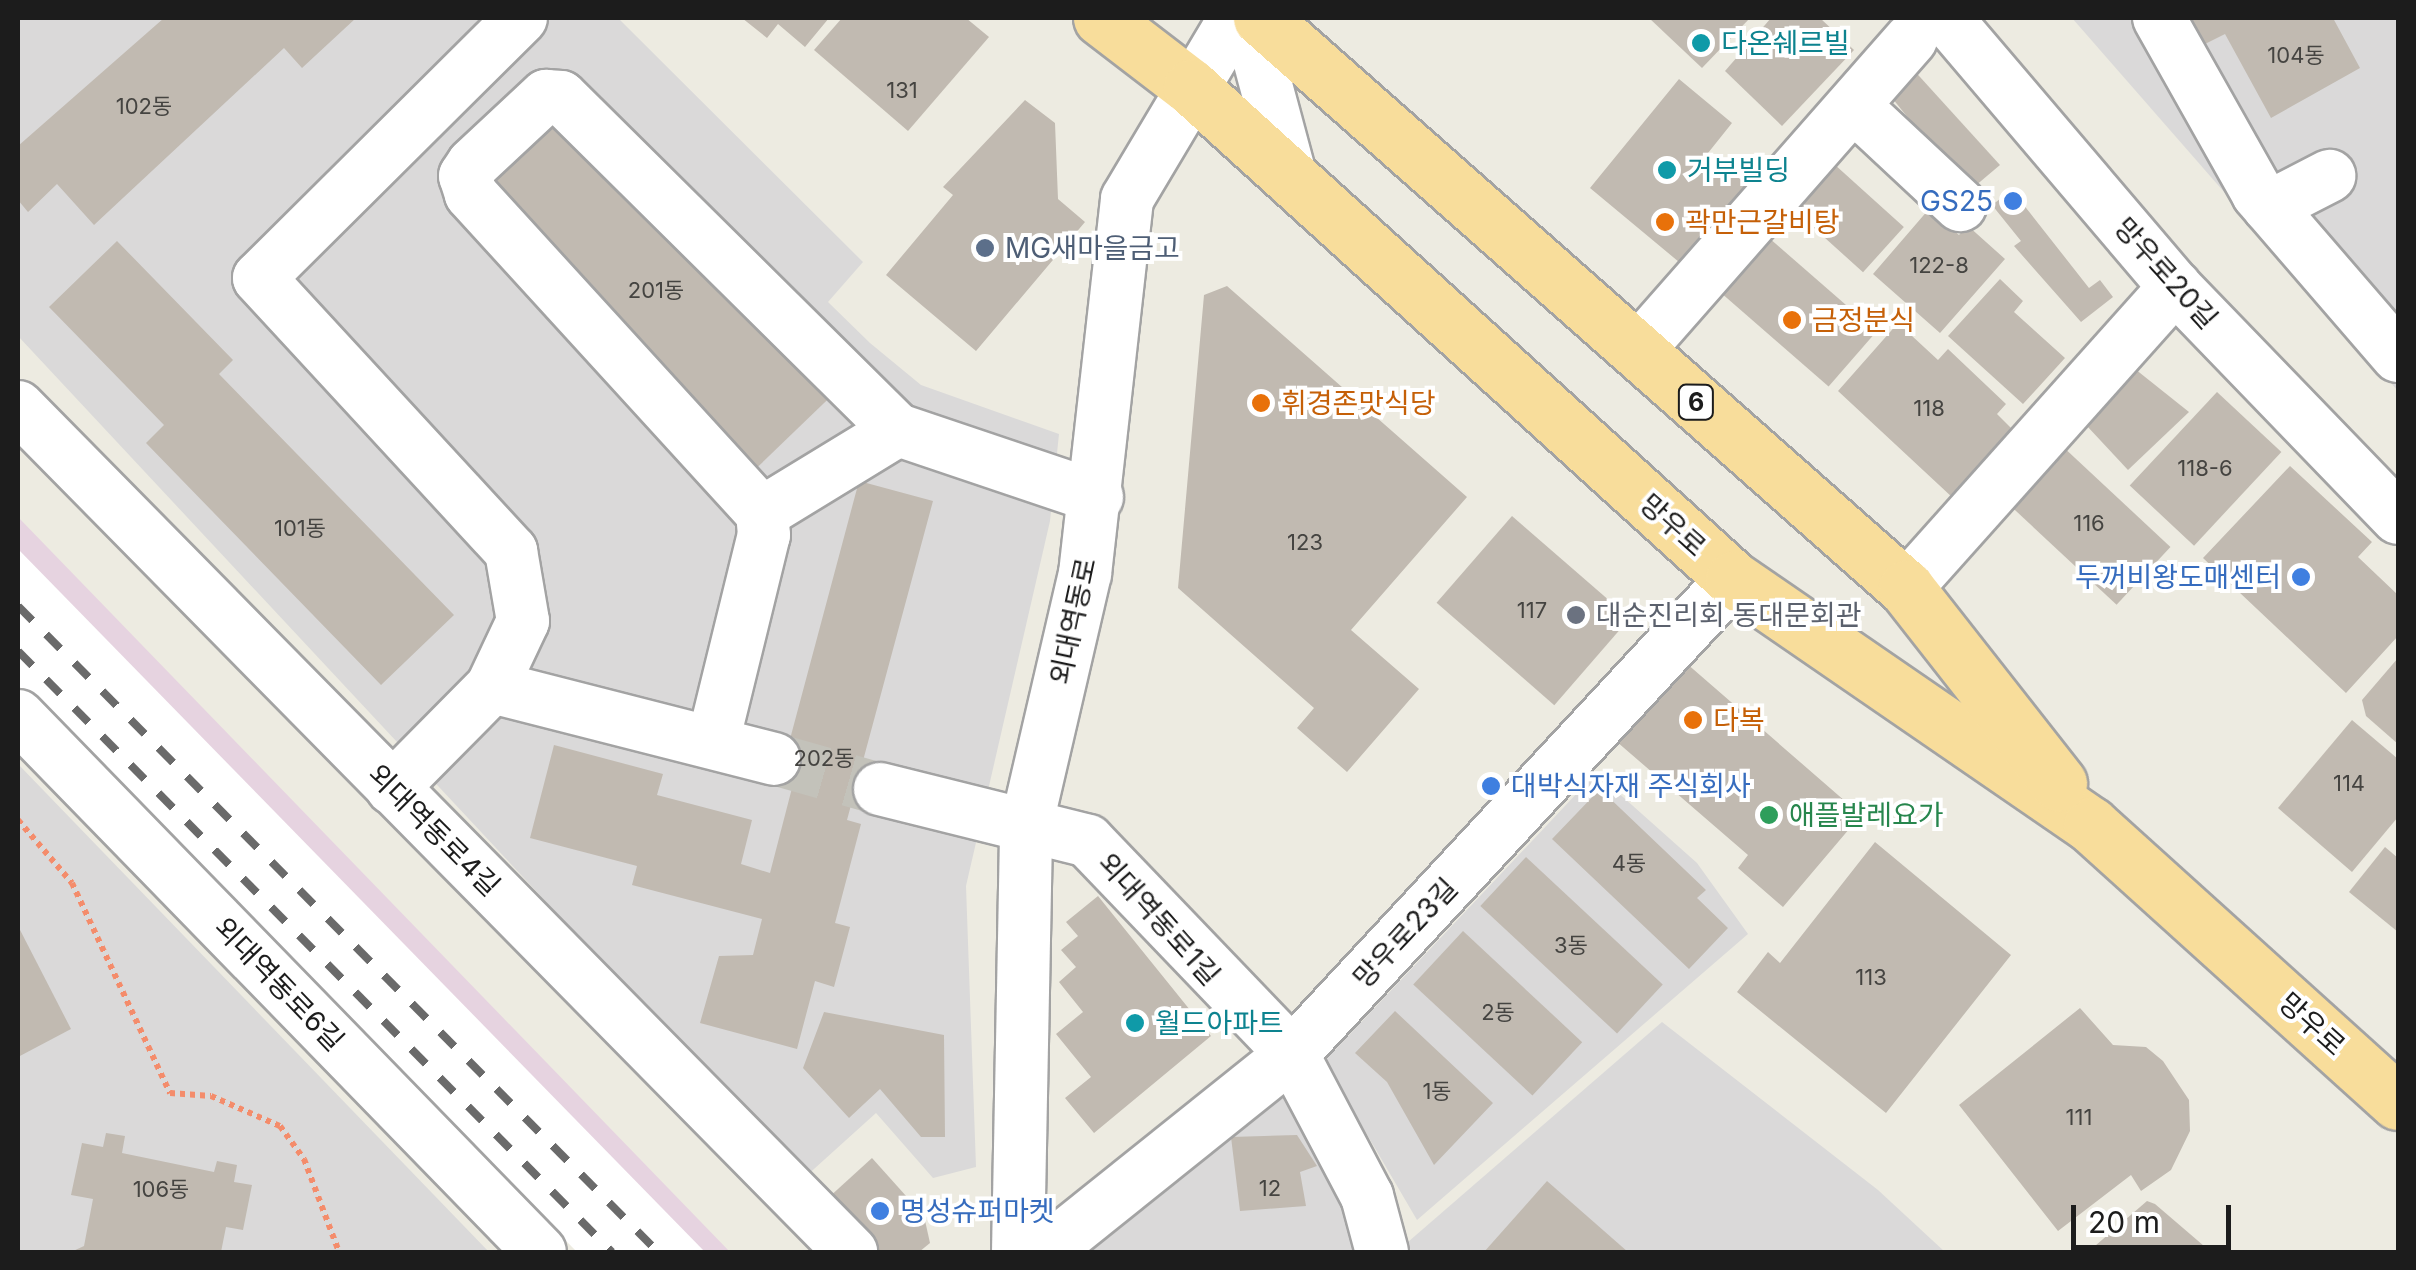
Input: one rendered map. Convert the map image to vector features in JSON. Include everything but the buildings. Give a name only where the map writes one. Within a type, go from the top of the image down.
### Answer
[{"type":"main road","name":"망우로","points":[[1100,18],[1191,88],[1733,579],[2091,824],[2398,1102]]},
{"type":"main road","name":"망우로","points":[[1261,18],[1906,588],[2091,824]]},
{"type":"street","points":[[392,788],[492,686],[523,621],[510,551],[259,278],[521,18]]},
{"type":"street","name":"외대역동로","points":[[1018,1252],[1026,828],[1097,496],[1126,199],[1234,18]]},
{"type":"street","points":[[1248,18],[1291,179]]},
{"type":"street","points":[[2160,18],[2269,207],[2398,356]]},
{"type":"street","points":[[1638,350],[1928,28]]},
{"type":"street","name":"망우로20길","points":[[1928,28],[2398,518]]},
{"type":"street","points":[[713,742],[764,534],[762,513],[471,194],[465,176],[473,164],[546,96],[560,96],[898,430],[1097,496]]},
{"type":"street","points":[[1855,107],[1960,205]]},
{"type":"street","points":[[2269,207],[2329,176]]},
{"type":"street","points":[[1906,588],[2175,287]]},
{"type":"street","name":"외대역동로4길","points":[[18,407],[850,1252]]},
{"type":"street","points":[[762,513],[898,430]]},
{"type":"street","name":"망우로23길","points":[[1045,1252],[1292,1054],[1733,579]]},
{"type":"street","points":[[492,686],[774,759]]},
{"type":"street","name":"외대역동로6길","points":[[18,716],[540,1252]]},
{"type":"street","name":"외대역동로1길","points":[[880,789],[1088,841],[1292,1054],[1366,1196],[1382,1252]]},
{"type":"path","points":[[18,820],[72,883],[170,1093],[223,1100],[280,1126],[304,1160],[338,1252]]},
{"type":"shaded area","points":[[18,18],[618,18],[863,262],[828,302],[870,343],[921,385],[1059,434],[1050,521],[966,886],[976,1167],[933,1178],[876,1113],[804,1178],[18,336]]},
{"type":"shaded area","points":[[2072,18],[2398,18],[2398,391]]},
{"type":"shaded area","points":[[18,517],[730,1252],[597,1252],[18,684]]},
{"type":"shaded area","points":[[18,764],[489,1252],[18,1252]]},
{"type":"shaded area","points":[[1596,773],[1697,863],[1748,934],[1417,1220],[1348,1102],[1317,1069]]},
{"type":"shaded area","points":[[1662,1022],[1878,1190],[1945,1252],[1411,1252],[1408,1242]]},
{"type":"shaded area","points":[[1272,1072],[1353,1207],[1364,1252],[1073,1252]]},
{"type":"pier","points":[[18,549],[705,1252],[577,1252],[18,685]]},
{"type":"tunnel","points":[[774,759],[880,789]]},
{"type":"railway","points":[[18,606],[658,1252]]},
{"type":"railway","points":[[18,651],[612,1252]]},
{"type":"place","name":"다온쉐르빌","points":[[1701,43]]},
{"type":"place","name":"거부빌딩","points":[[1667,170]]},
{"type":"place","name":"GS25","points":[[2013,201]]},
{"type":"place","name":"곽만근갈비탕","points":[[1665,222]]},
{"type":"place","name":"MG새마을금고","points":[[985,248]]},
{"type":"place","name":"금정분식","points":[[1792,320]]},
{"type":"place","name":"휘경존맛식당","points":[[1261,403]]},
{"type":"place","name":"두꺼비왕도매센터","points":[[2301,577]]},
{"type":"place","name":"대순진리회 동대문회관","points":[[1576,615]]},
{"type":"place","name":"다복","points":[[1693,720]]},
{"type":"place","name":"대박식자재 주식회사","points":[[1491,786]]},
{"type":"place","name":"애플발레요가","points":[[1769,815]]},
{"type":"place","name":"월드아파트","points":[[1135,1023]]},
{"type":"place","name":"명성슈퍼마켓","points":[[880,1211]]}]
